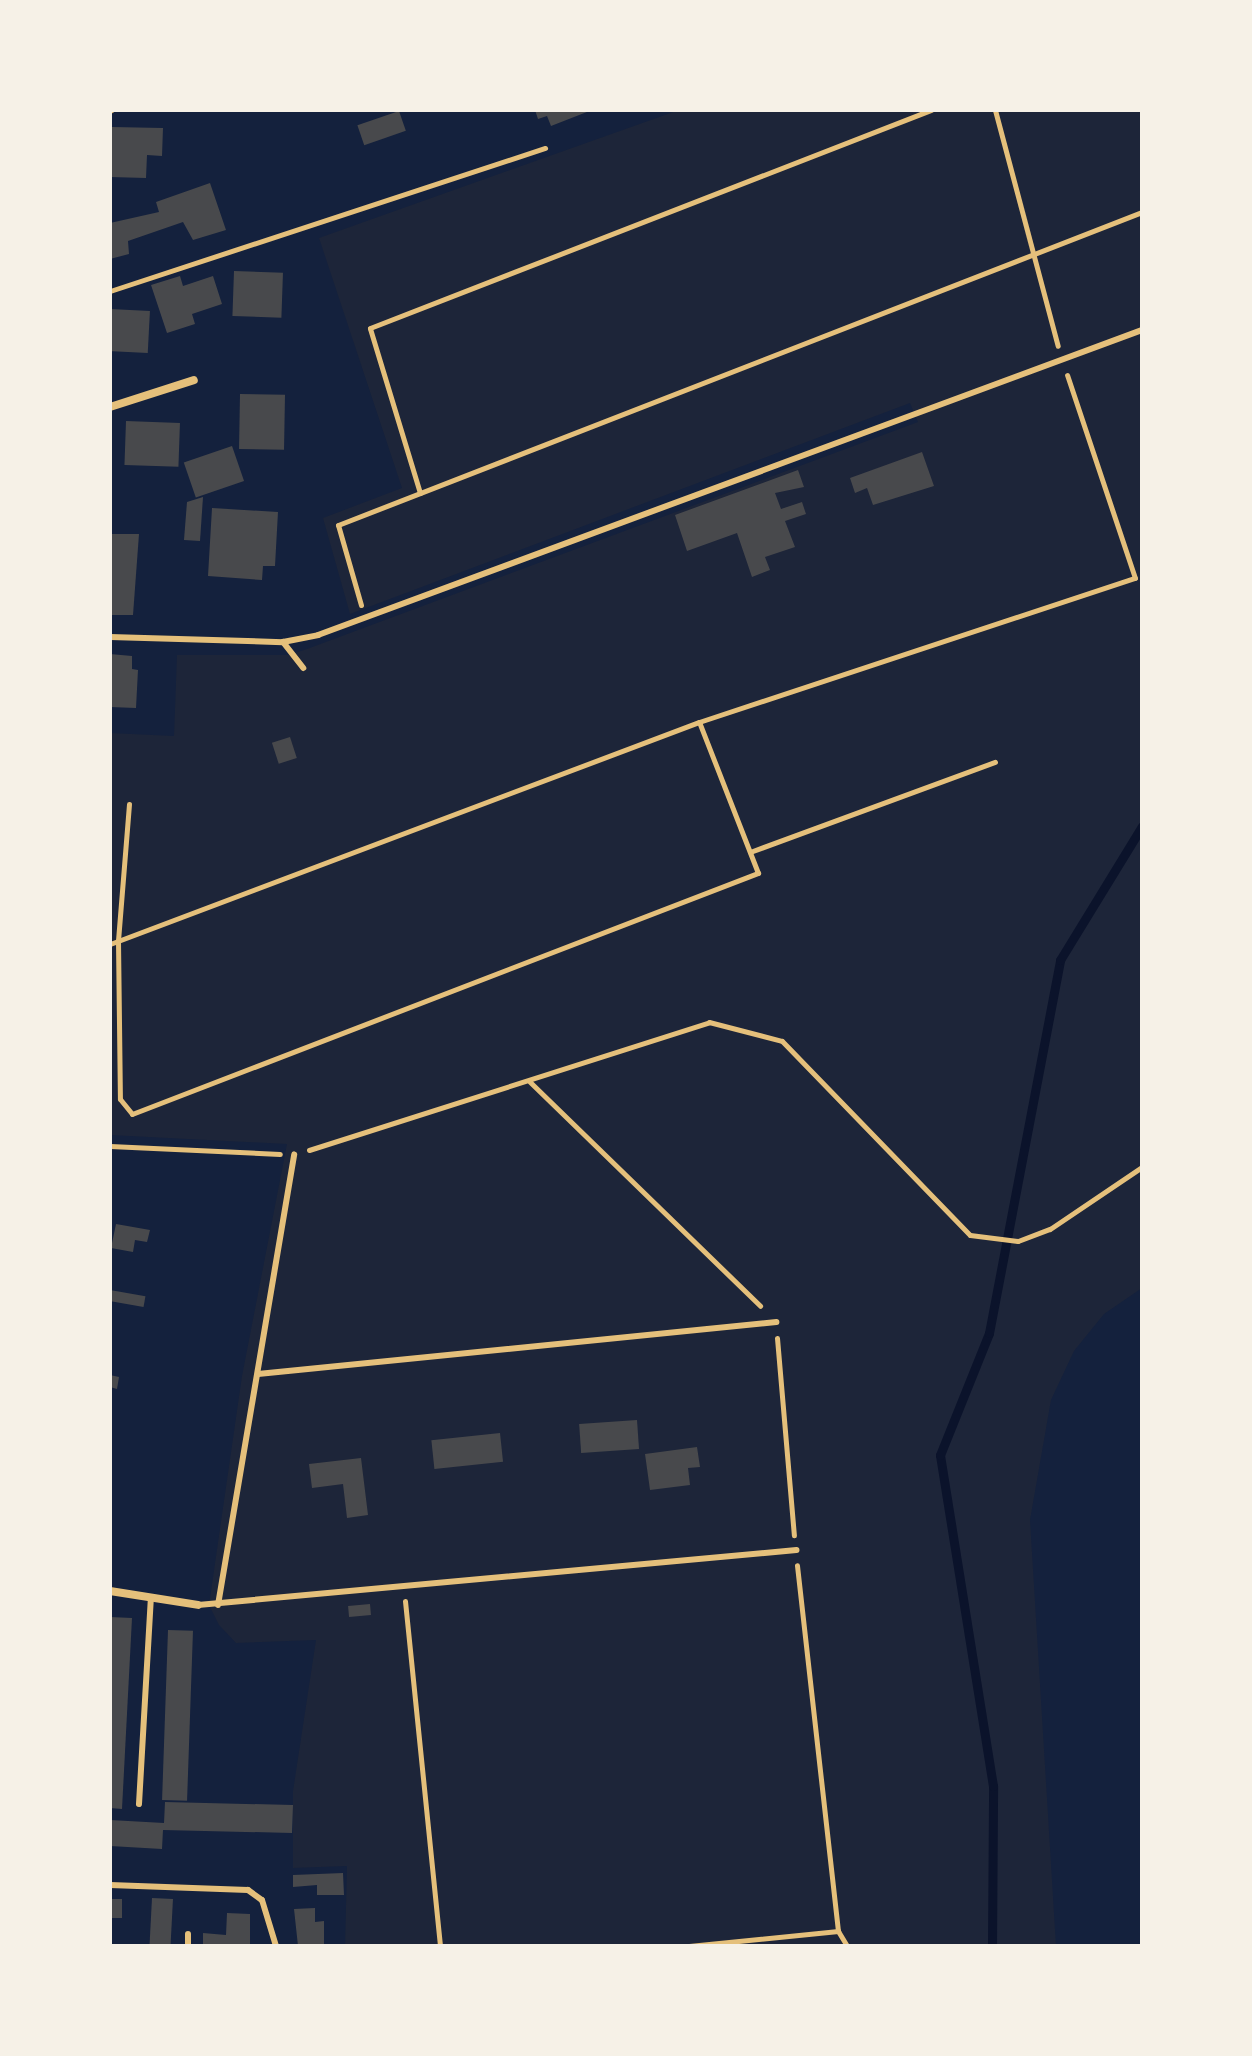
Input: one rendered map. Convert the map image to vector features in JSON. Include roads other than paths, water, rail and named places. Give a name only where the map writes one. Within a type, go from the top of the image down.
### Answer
[{"type":"street","points":[[110,407],[194,380]]},
{"type":"street","points":[[110,1591],[198,1605]]},
{"type":"lane","points":[[110,637],[283,642],[365,621],[1061,357],[1142,330]]},
{"type":"lane","points":[[283,642],[303,668]]},
{"type":"lane","points":[[218,1605],[294,1154]]},
{"type":"lane","points":[[258,1374],[776,1322]]},
{"type":"lane","points":[[198,1605],[404,1589],[796,1550]]},
{"type":"lane","points":[[139,1804],[151,1598]]},
{"type":"lane","points":[[110,1885],[248,1890],[262,1900],[276,1946]]},
{"type":"lane","points":[[188,1934],[188,1946]]},
{"type":"waterway","points":[[992,1946],[993,1786],[940,1455],[989,1333],[1060,960],[1142,826]]}]
